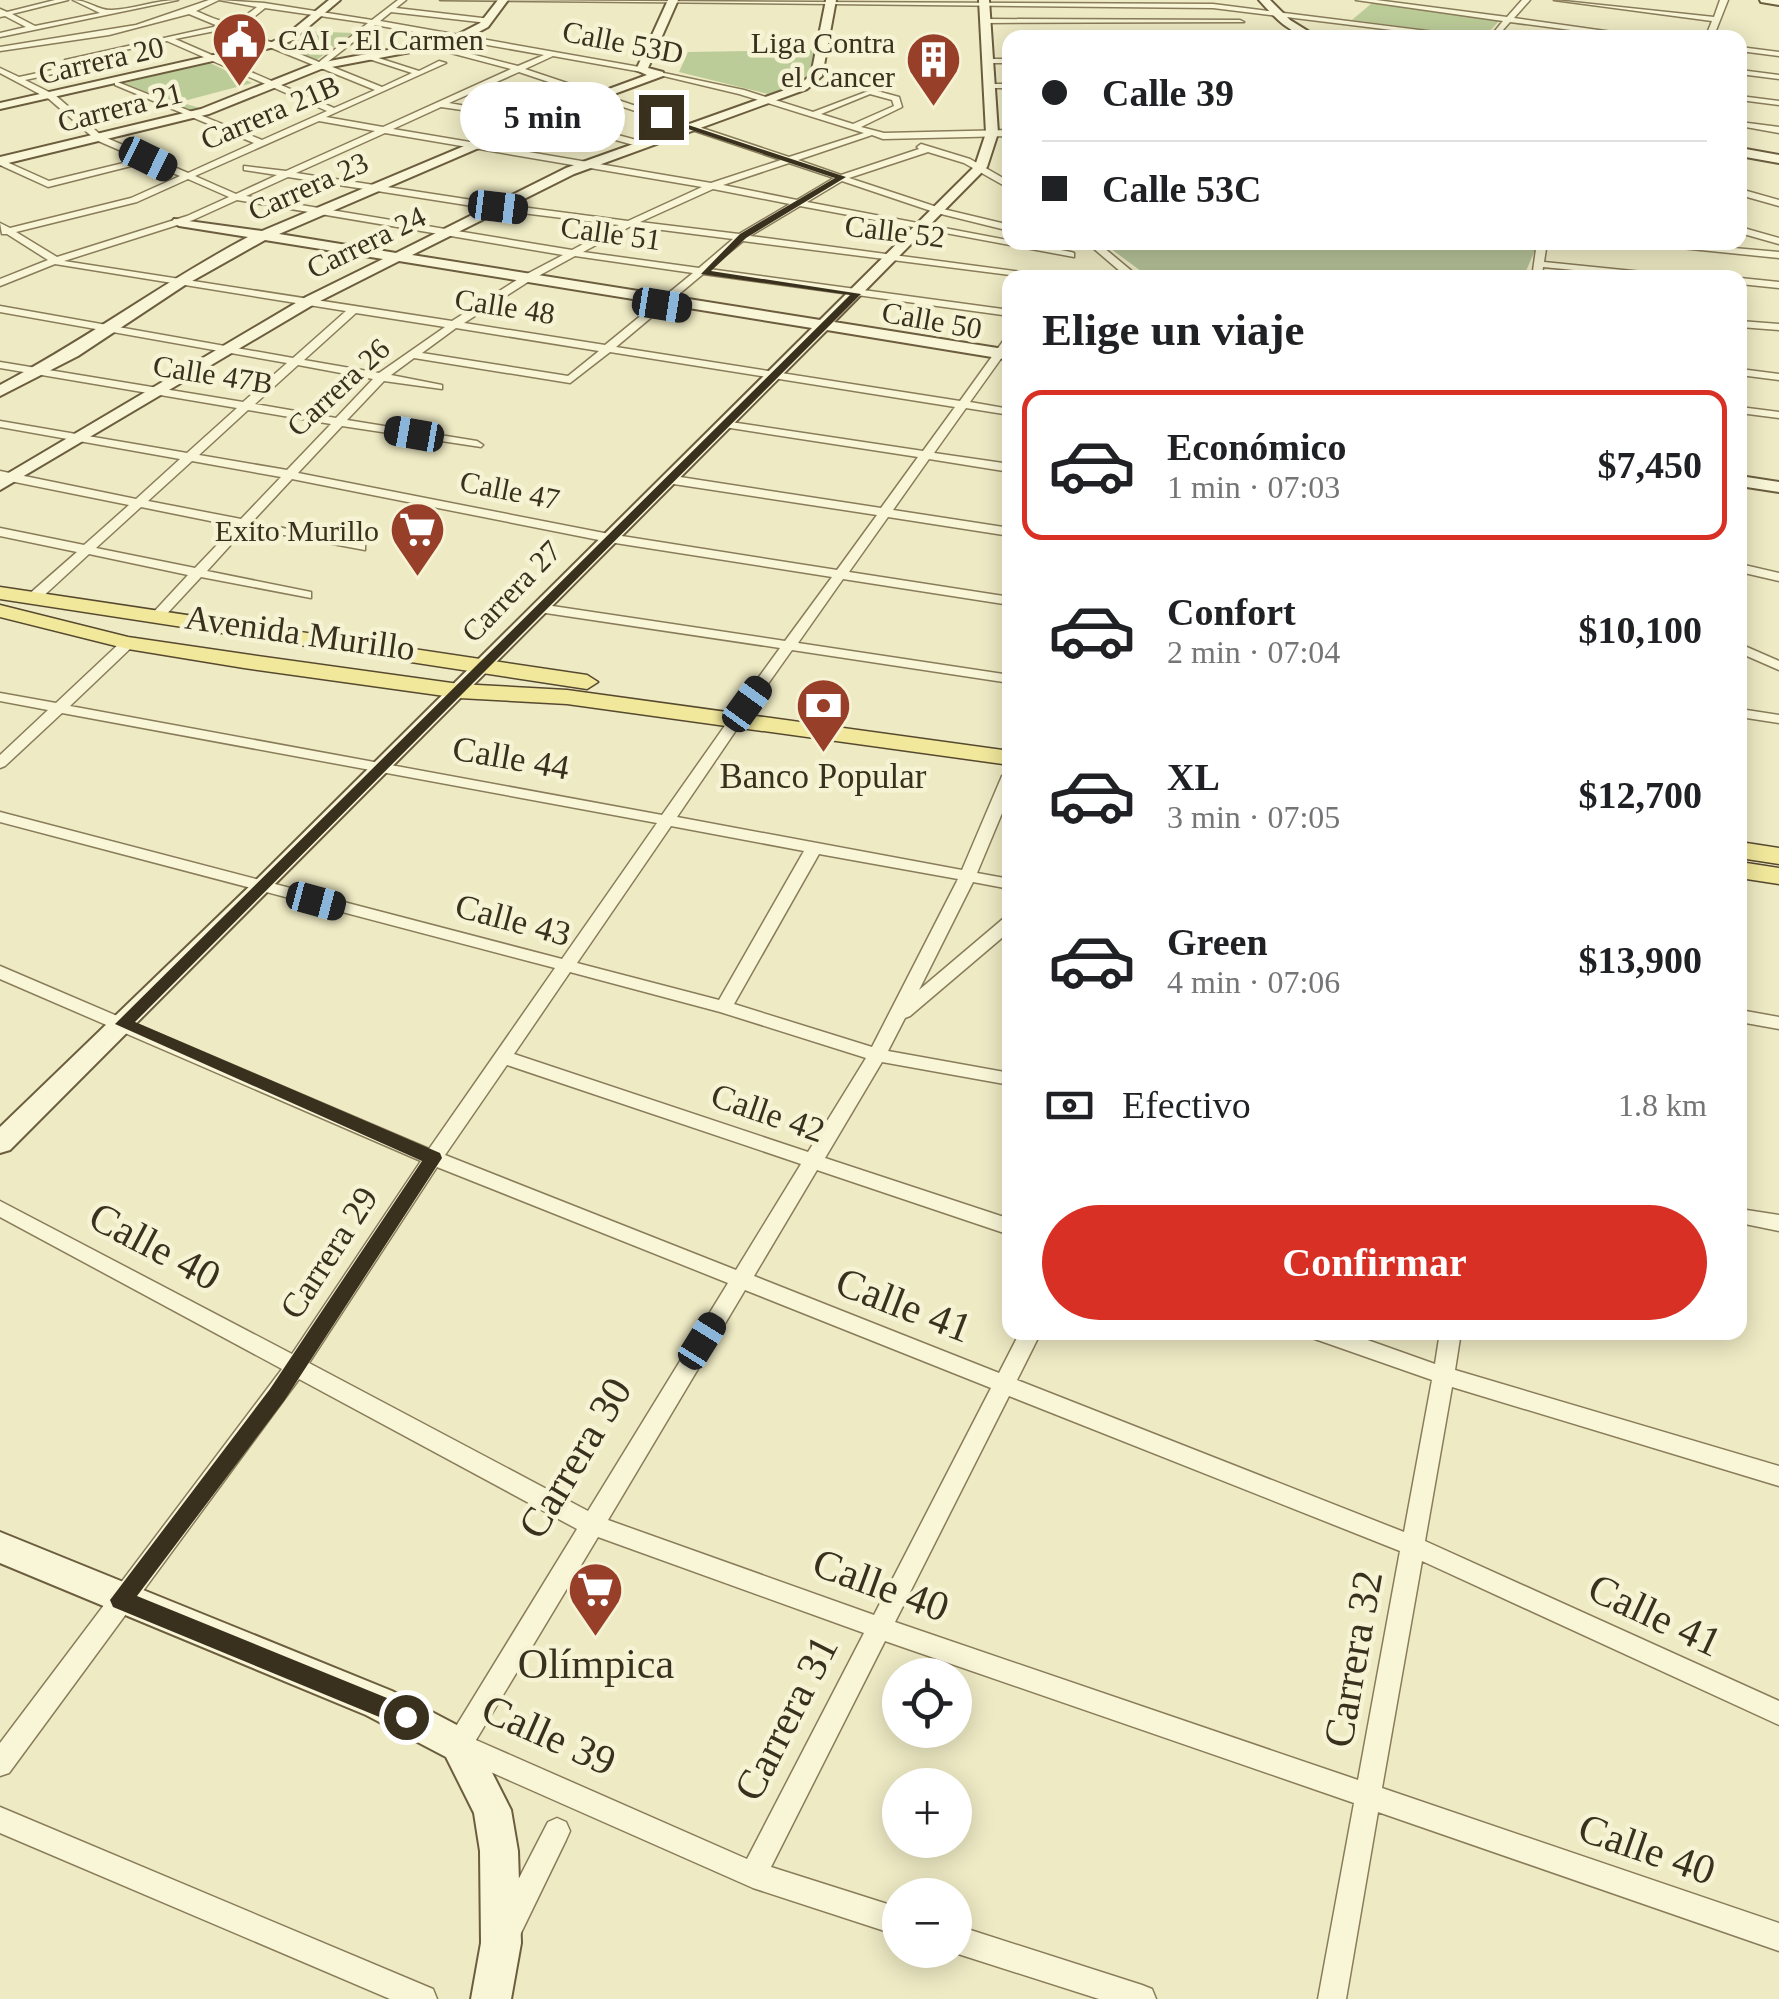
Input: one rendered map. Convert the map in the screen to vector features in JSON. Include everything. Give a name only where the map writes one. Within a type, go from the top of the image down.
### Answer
[{"type":"main road","name":"Avenida Murillo","points":[[0,594],[484,666],[1002,757]]},
{"type":"main road","name":"Avenida Murillo","points":[[4,616],[128,643],[460,691],[567,696],[1002,741]]},
{"type":"main road","points":[[1747,851],[1779,856]]},
{"type":"main road","points":[[1747,871],[1779,876]]},
{"type":"street","points":[[2,13],[64,0]]},
{"type":"street","points":[[77,0],[140,26]]},
{"type":"street","points":[[0,35],[174,0]]},
{"type":"street","points":[[0,49],[140,26],[192,12],[215,0]]},
{"type":"street","name":"Calle 53D","points":[[224,0],[322,12],[642,70],[769,100],[877,134],[1002,133]]},
{"type":"street","points":[[272,45],[335,0]]},
{"type":"street","name":"Carrera 21","points":[[0,161],[194,115],[274,85],[318,66],[402,0]]},
{"type":"street","points":[[444,0],[1213,6],[1420,30]]},
{"type":"street","points":[[1204,0],[1240,22],[1244,30]]},
{"type":"street","points":[[1264,0],[1302,30]]},
{"type":"street","points":[[1360,0],[1568,30]]},
{"type":"street","points":[[1423,8],[1432,0]]},
{"type":"street","points":[[1499,30],[1526,0]]},
{"type":"street","points":[[1558,0],[1716,19]]},
{"type":"street","points":[[1711,30],[1724,0]]},
{"type":"street","points":[[1765,0],[1779,2]]},
{"type":"street","points":[[318,66],[464,38],[488,20],[503,1]]},
{"type":"street","points":[[642,70],[673,1]]},
{"type":"street","points":[[1346,20],[1368,1]]},
{"type":"street","name":"Carrera 24","points":[[4,479],[80,439],[311,300],[498,207],[584,165],[804,88],[816,76],[831,2]]},
{"type":"street","points":[[981,167],[992,133],[984,2]]},
{"type":"street","points":[[1586,2],[1590,30]]},
{"type":"street","points":[[70,60],[226,27],[248,19],[264,5]]},
{"type":"street","points":[[390,10],[488,20]]},
{"type":"street","points":[[192,12],[382,90]]},
{"type":"street","points":[[2,13],[64,41]]},
{"type":"street","points":[[1053,20],[1055,30]]},
{"type":"street","points":[[986,21],[1240,22]]},
{"type":"street","points":[[1114,21],[1116,30]]},
{"type":"street","points":[[1176,22],[1179,30]]},
{"type":"street","points":[[167,39],[336,112]]},
{"type":"street","points":[[40,43],[80,66]]},
{"type":"street","points":[[18,79],[180,45]]},
{"type":"street","name":"Carrera 20","points":[[51,96],[272,45]]},
{"type":"street","points":[[435,46],[516,68],[940,211],[1002,226]]},
{"type":"street","points":[[1747,50],[1779,54]]},
{"type":"street","points":[[0,283],[54,261],[180,222],[554,53]]},
{"type":"street","points":[[372,57],[418,74]]},
{"type":"street","name":"Carrera 20","points":[[0,107],[214,60]]},
{"type":"street","points":[[988,62],[1002,62]]},
{"type":"street","name":"Carrera 21B","points":[[3,230],[134,200],[442,63]]},
{"type":"street","name":"Calle 51","points":[[0,70],[51,96],[99,138],[236,197],[571,253],[1002,312]]},
{"type":"street","points":[[1747,73],[1779,78]]},
{"type":"street","name":"Carrera 23","points":[[0,390],[110,330],[180,282],[259,237],[542,117],[659,74]]},
{"type":"street","points":[[118,82],[261,144]]},
{"type":"street","points":[[989,86],[1002,86]]},
{"type":"street","points":[[814,114],[873,90],[894,98],[898,108],[854,127]]},
{"type":"street","points":[[1747,99],[1779,103]]},
{"type":"street","points":[[848,101],[888,113]]},
{"type":"street","points":[[436,104],[494,113]]},
{"type":"street","points":[[542,117],[641,144]]},
{"type":"street","points":[[322,119],[712,186],[923,228],[1002,238]]},
{"type":"street","points":[[1747,125],[1779,130]]},
{"type":"street","points":[[877,134],[981,167],[1002,181]]},
{"type":"street","name":"Carrera 26","points":[[157,616],[380,377],[458,323],[571,253],[712,186],[877,134]]},
{"type":"street","points":[[413,355],[570,380],[743,236],[842,177],[929,149]]},
{"type":"street","points":[[1747,153],[1779,159]]},
{"type":"street","points":[[0,161],[42,184],[148,159]]},
{"type":"street","name":"Carrera 27","points":[[0,1143],[460,691],[981,167]]},
{"type":"street","name":"Calle 52","points":[[248,168],[498,207],[1003,270]]},
{"type":"street","points":[[1747,194],[1779,203]]},
{"type":"street","name":"Calle 50","points":[[180,222],[393,260],[1002,353]]},
{"type":"street","name":"Calle 48","points":[[3,230],[54,261],[1002,411]]},
{"type":"street","points":[[1747,232],[1779,242]]},
{"type":"street","points":[[1100,250],[1125,270]]},
{"type":"street","points":[[1538,270],[1541,250]]},
{"type":"street","points":[[1733,250],[1779,255]]},
{"type":"street","points":[[1539,264],[1602,270]]},
{"type":"street","points":[[1747,282],[1779,284]]},
{"type":"street","points":[[33,598],[355,308]]},
{"type":"street","points":[[0,310],[438,387]]},
{"type":"street","points":[[1747,325],[1779,327]]},
{"type":"street","name":"Carrera 29","points":[[0,1764],[296,1368],[433,1158],[506,1058],[740,713],[962,406],[1002,357]]},
{"type":"street","name":"Calle 47B","points":[[0,365],[477,445]]},
{"type":"street","points":[[1747,373],[1779,377]]},
{"type":"street","points":[[1747,411],[1779,415]]},
{"type":"street","name":"Calle 47","points":[[0,424],[287,474],[609,538],[1002,600]]},
{"type":"street","points":[[724,424],[1002,467]]},
{"type":"street","points":[[4,479],[360,547]]},
{"type":"street","points":[[667,479],[1002,531]]},
{"type":"street","points":[[1747,482],[1779,486]]},
{"type":"street","points":[[0,532],[306,596]]},
{"type":"street","points":[[1747,570],[1779,577]]},
{"type":"street","points":[[539,608],[1002,678]]},
{"type":"street","points":[[0,763],[128,643]]},
{"type":"street","points":[[1747,651],[1779,666]]},
{"type":"street","name":"Calle 44","points":[[0,697],[1002,882]]},
{"type":"street","points":[[1747,715],[1779,719]]},
{"type":"street","name":"Carrera 30","points":[[459,1745],[877,1054],[968,876],[1002,795]]},
{"type":"street","name":"Calle 43","points":[[0,817],[724,1007],[877,1054],[1002,1077]]},
{"type":"street","points":[[724,1007],[815,846]]},
{"type":"street","points":[[896,1018],[1002,929]]},
{"type":"street","name":"Calle 41","points":[[0,972],[433,1158],[1413,1546],[1779,1713]]},
{"type":"street","points":[[1747,1017],[1779,1023]]},
{"type":"street","name":"Calle 42","points":[[506,1058],[1002,1224]]},
{"type":"street","name":"Calle 40","points":[[0,1208],[590,1524],[877,1628],[1779,1938]]},
{"type":"street","points":[[1747,1217],[1779,1223]]},
{"type":"street","name":"Carrera 31","points":[[753,1874],[1027,1340]]},
{"type":"street","points":[[1341,1340],[1442,1375],[1779,1476]]},
{"type":"street","name":"Carrera 32","points":[[1332,1999],[1449,1340]]},
{"type":"street","name":"Calle 39","points":[[0,1546],[121,1600],[379,1703],[459,1745],[753,1874],[882,1916]]},
{"type":"street","points":[[459,1745],[492,1810],[500,1865],[501,1943],[491,1999]]},
{"type":"street","points":[[0,1820],[422,1999]]},
{"type":"street","points":[[501,1943],[557,1831]]},
{"type":"street","points":[[972,1944],[1142,1999]]},
{"type":"green space","points":[[1372,3],[1501,19],[1491,30],[1430,30],[1352,20]]},
{"type":"green space","points":[[302,31],[353,33],[314,62],[274,45]]},
{"type":"green space","points":[[815,50],[806,83],[772,95],[679,72],[688,52]]},
{"type":"green space","points":[[208,62],[252,83],[180,102],[203,109],[194,112],[125,83]]},
{"type":"green space","points":[[1112,250],[1535,250],[1526,270],[1140,270]]},
{"type":"place","name":"CAI - El Carmen","points":[[239,88]]},
{"type":"place","name":"Liga Contra el Cancer","points":[[934,108]]},
{"type":"place","name":"Exito Murillo","points":[[418,579]]},
{"type":"place","name":"Banco Popular","points":[[823,754]]},
{"type":"place","name":"Olímpica","points":[[596,1638]]},
{"type":"route","points":[[406,1717],[121,1600],[277,1395],[433,1158],[124,1024],[857,294],[704,272],[743,236],[842,177],[661,117]]}]
